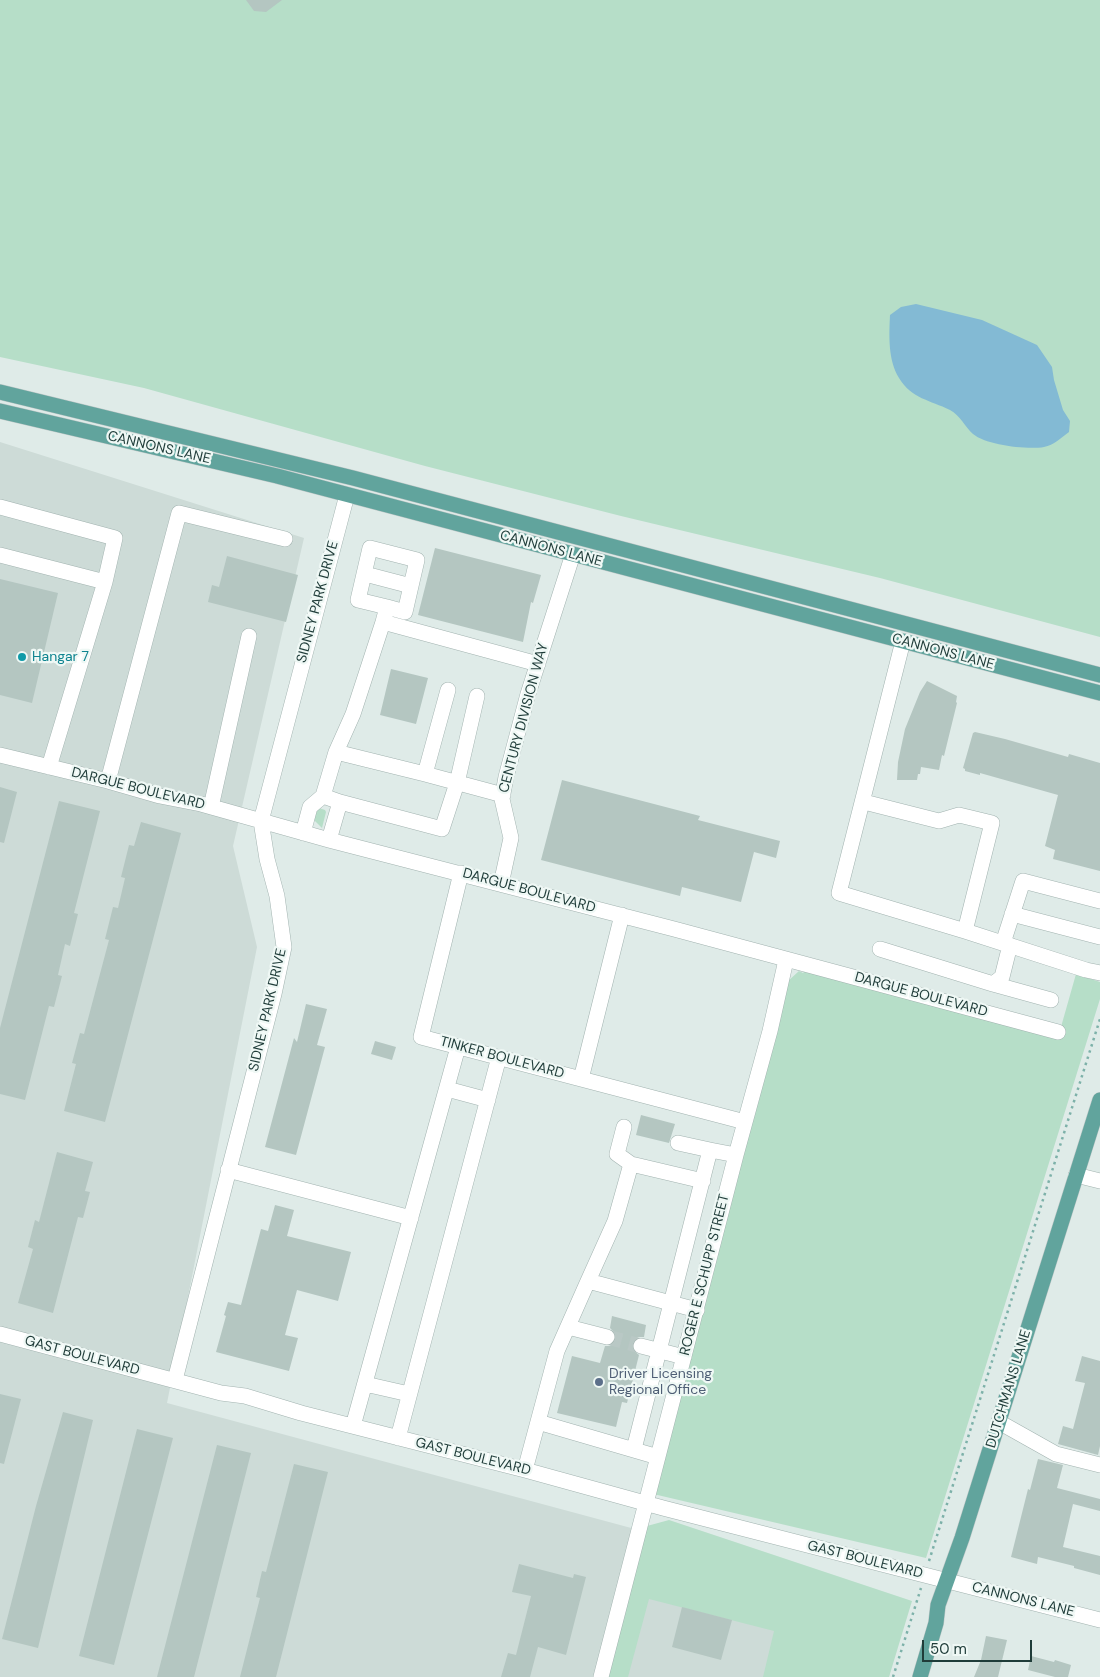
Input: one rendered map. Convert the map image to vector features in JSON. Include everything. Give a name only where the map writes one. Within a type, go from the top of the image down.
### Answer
[{"type":"main road","points":[[0,409],[2,393]]},
{"type":"main road","name":"CANNONS LANE","points":[[2,393],[353,478],[1100,675]]},
{"type":"main road","name":"CANNONS LANE","points":[[0,409],[277,476],[1100,694]]},
{"type":"main road","points":[[347,495],[353,478]]},
{"type":"main road","points":[[572,554],[577,537]]},
{"type":"main road","name":"DUTCHMANS LANE","points":[[920,1677],[936,1623],[938,1605],[962,1538],[1100,1100]]},
{"type":"street","name":"SIDNEY PARK DRIVE","points":[[175,1380],[274,994],[284,947],[277,896],[267,859],[261,821],[347,495]]},
{"type":"street","points":[[0,507],[116,538],[105,582],[49,767]]},
{"type":"street","points":[[108,781],[179,513],[285,539]]},
{"type":"street","points":[[385,615],[406,612],[417,560],[370,548],[358,600],[385,615],[538,664]]},
{"type":"street","name":"CENTURY DIVISION WAY","points":[[501,884],[511,838],[502,799],[528,694],[572,554]]},
{"type":"street","points":[[0,555],[105,582]]},
{"type":"street","points":[[365,574],[411,586]]},
{"type":"street","points":[[303,833],[310,807],[323,796],[336,752],[353,714],[385,615]]},
{"type":"street","points":[[211,807],[249,636]]},
{"type":"street","points":[[903,641],[864,802],[839,893],[965,930],[1100,973]]},
{"type":"street","points":[[425,774],[448,690]]},
{"type":"street","points":[[323,796],[442,830],[457,783],[477,696]]},
{"type":"street","points":[[336,752],[503,796]]},
{"type":"street","name":"DARGUE BOULEVARD","points":[[0,755],[108,781],[160,796],[211,807],[329,840],[622,915],[1058,1032]]},
{"type":"street","points":[[329,840],[340,802]]},
{"type":"street","points":[[864,802],[939,821],[959,815],[992,823],[965,930]]},
{"type":"street","name":"TINKER BOULEVARD","points":[[461,873],[421,1037],[745,1122]]},
{"type":"street","points":[[994,984],[1002,977],[1012,914],[1022,881],[1100,901]]},
{"type":"street","points":[[1012,914],[1100,936]]},
{"type":"street","points":[[581,1079],[622,915]]},
{"type":"street","points":[[880,949],[1051,1000]]},
{"type":"street","name":"ROGER E SCHUPP STREET","points":[[601,1677],[736,1155],[770,1031],[786,960]]},
{"type":"street","points":[[353,1426],[458,1047]]},
{"type":"street","points":[[398,1438],[499,1058]]},
{"type":"street","points":[[447,1089],[488,1100]]},
{"type":"street","points":[[624,1127],[617,1154],[630,1164],[703,1181]]},
{"type":"street","points":[[678,1143],[736,1155]]},
{"type":"street","points":[[634,1449],[710,1150]]},
{"type":"street","points":[[525,1470],[557,1352],[615,1221],[630,1164]]},
{"type":"street","points":[[228,1170],[411,1218]]},
{"type":"street","points":[[1076,1175],[1100,1181]]},
{"type":"street","points":[[588,1282],[697,1310]]},
{"type":"street","points":[[568,1327],[607,1337]]},
{"type":"street","name":"GAST BOULEVARD","points":[[0,1334],[221,1393],[244,1396],[300,1413],[946,1581]]},
{"type":"street","points":[[641,1346],[684,1357]]},
{"type":"street","points":[[365,1384],[409,1394]]},
{"type":"street","points":[[538,1422],[658,1457]]},
{"type":"street","points":[[999,1422],[1056,1454],[1100,1465]]},
{"type":"street","name":"CANNONS LANE","points":[[946,1581],[1100,1620]]},
{"type":"path","points":[[893,1677],[1100,1019]]},
{"type":"shaded area","points":[[0,442],[304,538],[233,846],[257,947],[167,1403],[906,1602],[889,1677],[0,1677]]},
{"type":"green space","points":[[0,0],[1100,0],[1100,637],[880,578],[621,516],[425,466],[144,388],[0,357]]},
{"type":"green space","points":[[319,808],[326,812],[322,828],[314,820],[315,812]]},
{"type":"green space","points":[[808,967],[1059,1034],[1076,974],[1100,982],[1100,999],[926,1558],[649,1493],[787,982],[799,971],[803,973]]},
{"type":"green space","points":[[669,1520],[912,1601],[889,1677],[763,1677],[774,1631],[649,1599],[628,1677],[607,1677],[647,1526]]},
{"type":"water","points":[[916,304],[982,320],[1037,345],[1052,367],[1063,410],[1070,421],[1069,432],[1054,443],[1044,447],[1017,447],[997,444],[979,438],[950,410],[916,395],[904,385],[895,371],[891,356],[890,315],[901,307]]},
{"type":"building","points":[[246,0],[282,0],[266,12],[254,11]]},
{"type":"building","points":[[435,548],[541,575],[533,603],[531,602],[523,642],[418,615]]},
{"type":"building","points":[[227,556],[298,575],[286,622],[208,602],[212,585],[219,587]]},
{"type":"building","name":"Hangar 7","points":[[0,579],[58,593],[32,703],[0,695]]},
{"type":"building","points":[[391,669],[428,678],[416,724],[380,715]]},
{"type":"building","points":[[927,681],[957,696],[944,756],[942,755],[939,770],[921,767],[917,780],[897,780],[898,762],[905,729],[920,692]]},
{"type":"building","points":[[973,733],[1068,757],[1069,754],[1100,763],[1100,871],[1053,859],[1055,850],[1045,846],[1058,795],[980,773],[980,775],[965,771],[963,768]]},
{"type":"building","points":[[562,780],[700,816],[698,820],[780,841],[776,858],[754,852],[741,902],[682,887],[680,896],[541,860]]},
{"type":"building","points":[[0,787],[17,792],[4,843],[0,842]]},
{"type":"building","points":[[59,801],[100,811],[74,913],[78,914],[70,946],[65,944],[58,975],[62,976],[54,1007],[49,1006],[25,1100],[0,1094],[0,1028]]},
{"type":"building","points":[[141,822],[181,833],[105,1122],[64,1111],[76,1064],[72,1063],[80,1033],[84,1034],[109,940],[105,939],[113,907],[118,908],[125,878],[121,877],[129,845],[134,846]]},
{"type":"building","points":[[306,1004],[327,1009],[317,1045],[325,1047],[296,1155],[265,1147],[294,1038],[297,1042]]},
{"type":"building","points":[[375,1041],[396,1047],[392,1060],[371,1054]]},
{"type":"building","points":[[641,1115],[675,1124],[669,1143],[636,1135]]},
{"type":"building","points":[[57,1152],[93,1162],[85,1191],[90,1192],[83,1218],[78,1217],[53,1313],[18,1303],[33,1249],[28,1247],[35,1220],[39,1222]]},
{"type":"building","points":[[275,1205],[294,1210],[287,1236],[351,1252],[338,1301],[297,1290],[285,1335],[298,1338],[289,1371],[216,1352],[228,1302],[241,1305],[261,1229],[268,1231]]},
{"type":"building","name":"Driver Licensing Regional Office","points":[[612,1316],[646,1325],[644,1337],[638,1337],[632,1343],[632,1349],[639,1355],[627,1403],[622,1402],[616,1427],[557,1413],[572,1356],[600,1363],[605,1346],[610,1346],[616,1340],[616,1334],[610,1328]]},
{"type":"building","points":[[1082,1356],[1100,1361],[1100,1446],[1098,1455],[1058,1444],[1063,1426],[1073,1429],[1085,1383],[1075,1381]]},
{"type":"building","points":[[0,1394],[21,1399],[4,1464],[0,1463]]},
{"type":"building","points":[[63,1412],[93,1420],[38,1648],[2,1639],[36,1506]]},
{"type":"building","points":[[137,1429],[173,1438],[114,1665],[79,1656]]},
{"type":"building","points":[[217,1445],[251,1453],[194,1677],[157,1677]]},
{"type":"building","points":[[1038,1459],[1063,1465],[1057,1488],[1100,1499],[1100,1511],[1073,1504],[1063,1547],[1100,1556],[1100,1575],[1038,1557],[1037,1564],[1011,1557],[1028,1489],[1030,1490]]},
{"type":"building","points":[[294,1464],[328,1472],[276,1677],[240,1677],[260,1598],[256,1597],[262,1571],[266,1572]]},
{"type":"building","points":[[519,1564],[573,1578],[574,1574],[586,1577],[566,1655],[538,1647],[530,1677],[501,1677],[508,1653],[516,1655],[531,1596],[512,1592]]},
{"type":"building","points":[[682,1607],[732,1620],[721,1660],[672,1647]]},
{"type":"building","points":[[986,1636],[1007,1640],[998,1677],[974,1677],[981,1660]]},
{"type":"building","points":[[1031,1656],[1071,1665],[1068,1677],[1055,1677],[1028,1670]]},
{"type":"tunnel","points":[[607,1337],[641,1346]]},
{"type":"place","name":"Hangar 7","points":[[22,657]]},
{"type":"place","name":"Driver Licensing Regional Office","points":[[599,1382]]}]
